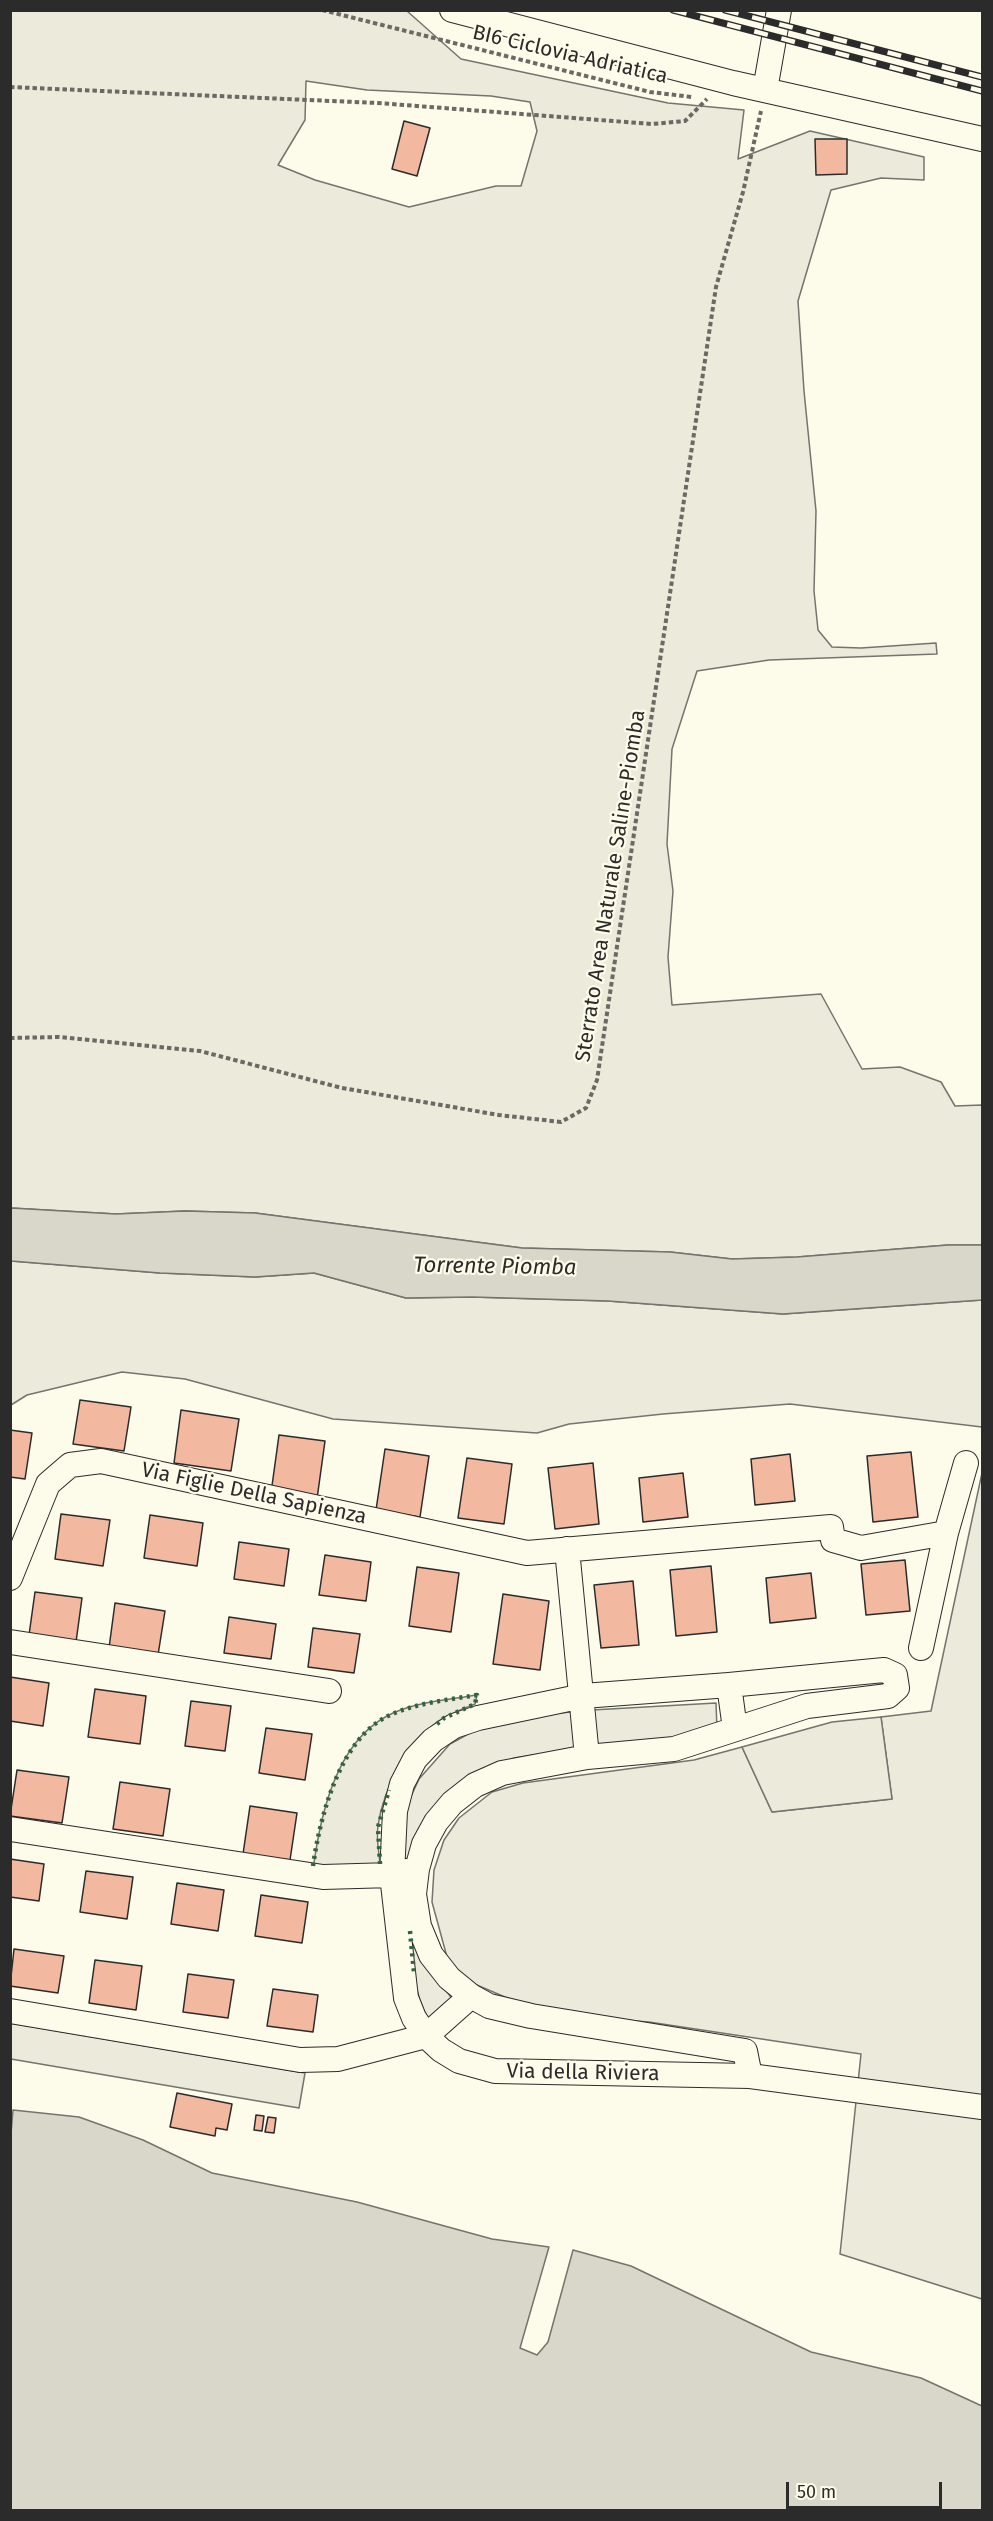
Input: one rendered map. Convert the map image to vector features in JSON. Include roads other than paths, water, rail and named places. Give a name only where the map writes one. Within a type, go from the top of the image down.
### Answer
[{"type":"street","points":[[452,10],[765,90],[982,139]]},
{"type":"street","points":[[765,90],[779,10]]},
{"type":"street","name":"Via Figlie Della Sapienza","points":[[10,1578],[48,1484],[70,1465],[101,1461],[527,1553],[831,1527],[833,1540],[861,1548],[946,1533]]},
{"type":"street","points":[[921,1648],[946,1533],[966,1463]]},
{"type":"street","points":[[567,1550],[583,1696],[587,1757]]},
{"type":"street","points":[[10,1642],[329,1691]]},
{"type":"street","name":"Via della Riviera","points":[[750,2076],[745,2051],[531,2016],[489,2006],[471,1996],[449,1978],[431,1955],[419,1926],[414,1894],[417,1869],[424,1844],[436,1822],[452,1803],[476,1785],[502,1773],[587,1757],[674,1749],[807,1706],[888,1696],[894,1692],[897,1684],[891,1672],[884,1670],[583,1696],[478,1718],[454,1726],[433,1740],[415,1759],[402,1784],[395,1811],[392,1875],[406,1998],[414,2018],[426,2037],[441,2050],[459,2061],[495,2071],[750,2076],[982,2108]]},
{"type":"street","points":[[729,1685],[735,1729]]},
{"type":"street","points":[[10,1829],[323,1876],[392,1875],[417,1869]]},
{"type":"street","points":[[10,2012],[300,2060],[338,2059],[426,2037],[471,1996]]},
{"type":"water","name":"Torrente Piomba","points":[[11,1208],[116,1214],[185,1211],[255,1213],[522,1248],[670,1252],[732,1259],[797,1257],[948,1245],[982,1245],[982,1300],[783,1314],[608,1301],[472,1297],[406,1298],[314,1273],[255,1277],[160,1273],[11,1261]]},
{"type":"water","points":[[13,2110],[79,2117],[143,2140],[212,2173],[357,2202],[492,2239],[549,2247],[520,2348],[537,2355],[548,2342],[573,2250],[631,2266],[811,2352],[921,2378],[982,2406],[982,2510],[11,2510],[10,2146]]},
{"type":"railway","points":[[673,10],[982,91]]},
{"type":"railway","points":[[725,10],[982,77]]}]
